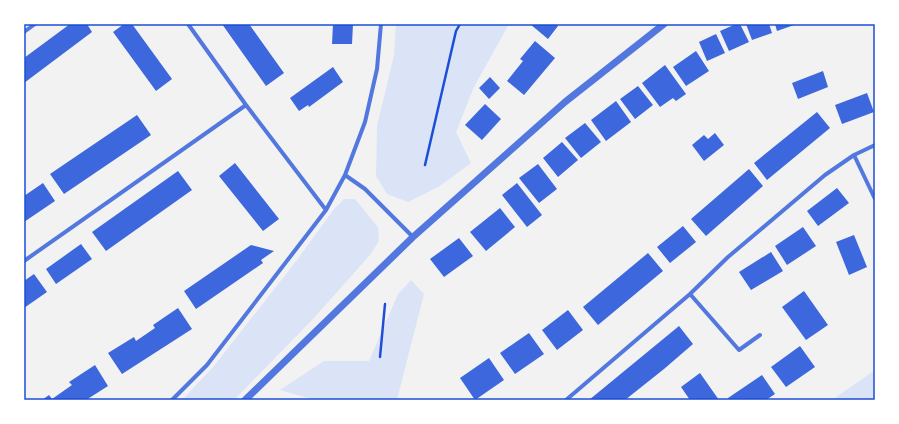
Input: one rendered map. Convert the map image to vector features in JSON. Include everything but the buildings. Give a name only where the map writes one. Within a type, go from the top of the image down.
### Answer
[{"type":"street","points":[[24,32],[35,24]]},
{"type":"street","points":[[188,24],[246,106],[326,210]]},
{"type":"street","points":[[172,400],[207,365],[326,210],[345,175],[365,122],[377,69],[381,24]]},
{"type":"street","points":[[245,400],[413,237],[565,102],[664,24]]},
{"type":"street","points":[[24,261],[246,106]]},
{"type":"street","points":[[566,400],[690,294],[739,248],[825,175],[854,155],[875,145]]},
{"type":"street","points":[[854,155],[875,200]]},
{"type":"street","points":[[345,175],[366,189],[413,237]]},
{"type":"street","points":[[690,294],[739,350],[760,335]]},
{"type":"path","points":[[425,165],[456,31],[460,24]]},
{"type":"path","points":[[380,357],[385,304]]},
{"type":"shaded area","points":[[396,24],[509,24],[474,87],[456,132],[471,163],[440,186],[408,202],[387,194],[376,176],[377,126],[394,55]]},
{"type":"shaded area","points":[[344,199],[355,199],[378,227],[379,241],[370,255],[313,319],[234,400],[182,400],[214,366],[297,260],[334,209]]},
{"type":"shaded area","points":[[411,280],[424,294],[397,400],[315,400],[280,390],[324,361],[369,361],[398,294]]},
{"type":"shaded area","points":[[875,370],[875,400],[832,400]]}]
